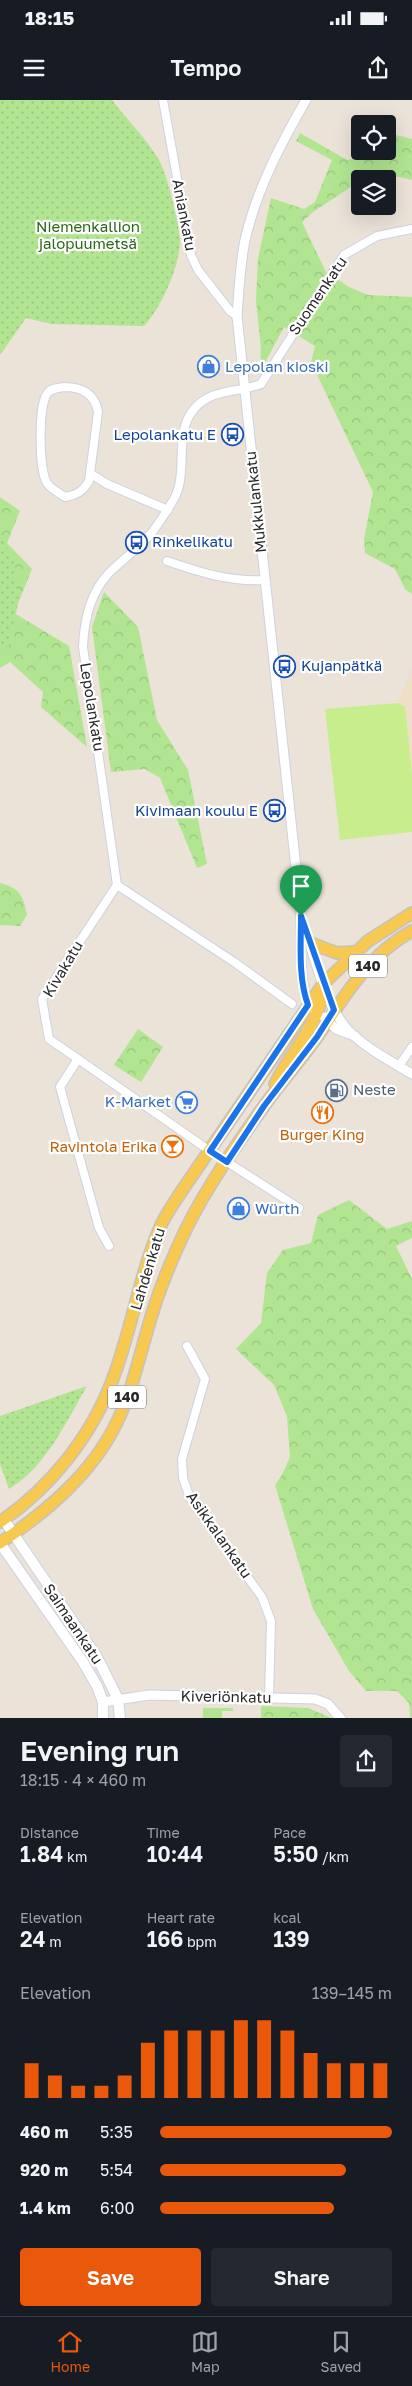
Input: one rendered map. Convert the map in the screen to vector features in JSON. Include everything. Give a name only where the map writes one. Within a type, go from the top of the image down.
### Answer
[{"type":"main road","name":"Lahdenkatu","points":[[1,1518],[21,1507],[65,1462],[97,1412],[112,1383],[162,1224],[308,1005],[324,984],[354,952],[386,928],[412,913]]},
{"type":"main road","name":"Lahdenkatu","points":[[0,1543],[57,1500],[80,1477],[100,1451],[125,1404],[153,1310],[169,1266],[188,1225],[264,1106],[284,1065],[323,1016],[334,1010],[372,962],[412,931]]},
{"type":"main road","points":[[310,943],[338,953],[354,952]]},
{"type":"main road","points":[[323,1016],[324,984]]},
{"type":"main road","name":"Saimaankatu","points":[[1,1518],[97,1657],[118,1699],[120,1718]]},
{"type":"main road","name":"Saimaankatu","points":[[0,1543],[83,1662],[97,1686],[103,1702],[103,1718]]},
{"type":"street","name":"Aniankatu","points":[[163,100],[191,255],[198,270],[230,311],[237,316]]},
{"type":"street","name":"Mukkulankatu","points":[[306,100],[278,149],[264,180],[254,210],[245,241],[237,316],[301,916],[304,995],[308,1005]]},
{"type":"street","name":"Suomenkatu","points":[[245,389],[261,384],[344,255],[377,236],[412,229]]},
{"type":"street","points":[[75,387],[85,391],[96,401],[98,412],[90,462],[91,474],[84,488],[76,495],[65,497],[47,483],[41,470],[42,418],[47,394],[53,389],[75,387]]},
{"type":"street","name":"Lepolankatu","points":[[116,885],[83,647],[84,626],[89,606],[107,575],[148,536],[168,510],[180,488],[184,434],[192,411],[200,403],[216,394],[245,389]]},
{"type":"street","points":[[91,474],[107,484],[168,510]]},
{"type":"street","points":[[167,561],[212,576],[242,581],[264,580]]},
{"type":"street","points":[[116,885],[234,962],[292,1004]]},
{"type":"street","name":"Kivakatu","points":[[116,885],[42,999],[49,1038],[210,1151],[299,1208]]},
{"type":"street","name":"Mukkulankatu","points":[[301,916],[334,1010],[355,1036]]},
{"type":"street","points":[[308,1005],[336,1029],[355,1036],[412,1074]]},
{"type":"street","points":[[399,1066],[412,1047]]},
{"type":"street","points":[[78,1059],[60,1087],[99,1228],[109,1246]]},
{"type":"street","name":"Asikkalankatu","points":[[187,1346],[205,1379],[182,1458],[183,1478],[190,1498],[262,1596],[268,1608],[271,1621],[269,1697]]},
{"type":"street","name":"Kiveriönkatu","points":[[103,1702],[149,1696],[315,1699],[333,1708],[341,1718]]},
{"type":"shaded area","points":[[412,667],[412,774],[405,708],[398,703]]},
{"type":"green space","name":"Niemenkallion jalopuumetsä","points":[[0,100],[112,100],[154,152],[162,167],[169,188],[178,224],[180,242],[176,264],[168,287],[157,309],[144,326],[52,324],[26,318],[0,355]]},
{"type":"green space","points":[[300,133],[347,160],[396,160],[396,135],[412,139],[412,180],[396,177],[396,170],[351,170],[351,187],[313,212],[302,222],[326,272],[349,287],[368,295],[412,297],[412,594],[405,589],[395,569],[365,553],[364,539],[373,492],[311,362],[315,346],[284,327],[260,372],[261,348],[256,300],[258,259],[271,198],[304,209],[315,202],[332,160],[296,141]]},
{"type":"green space","points":[[0,497],[20,511],[7,543],[32,569],[14,613],[69,646],[87,747],[41,707],[43,692],[10,662],[0,668]]},
{"type":"green space","points":[[0,532],[15,565],[19,599],[9,645],[0,654]]},
{"type":"green space","points":[[104,592],[138,627],[157,720],[188,770],[207,864],[197,868],[160,778],[145,769],[111,772],[92,627]]},
{"type":"green space","points":[[398,703],[405,707],[412,774],[412,832],[340,840],[325,709]]},
{"type":"green space","points":[[0,883],[12,887],[22,898],[27,915],[20,926],[0,925]]},
{"type":"green space","points":[[138,1029],[163,1047],[141,1082],[114,1065]]},
{"type":"green space","points":[[349,1200],[387,1229],[412,1221],[412,1238],[396,1246],[412,1279],[412,1718],[410,1718],[409,1703],[397,1691],[366,1691],[349,1671],[313,1609],[275,1485],[290,1457],[287,1416],[274,1385],[236,1349],[261,1323],[267,1273],[283,1250],[311,1243],[318,1215]]},
{"type":"green space","points":[[87,1386],[54,1443],[34,1469],[9,1489],[0,1464],[0,1416]]},
{"type":"green space","points":[[261,1706],[308,1708],[331,1718],[261,1718]]},
{"type":"green space","points":[[203,1708],[233,1708],[233,1711],[222,1711],[222,1718],[203,1718]]},
{"type":"place","name":"Lepolan kioski","points":[[209,367]]},
{"type":"place","name":"Lepolankatu E","points":[[232,435]]},
{"type":"place","name":"Rinkelikatu","points":[[136,542]]},
{"type":"place","name":"Kujanpätkä","points":[[285,666]]},
{"type":"place","name":"Kivimaan koulu E","points":[[274,811]]},
{"type":"place","name":"Neste","points":[[337,1090]]},
{"type":"place","name":"K-Market","points":[[187,1102]]},
{"type":"place","name":"Burger King","points":[[322,1112]]},
{"type":"place","name":"Ravintola Erika","points":[[173,1147]]},
{"type":"place","name":"Würth","points":[[239,1209]]},
{"type":"route","points":[[301,916],[334,1010],[317,1037],[264,1106],[227,1162],[210,1151],[308,1005],[304,995],[301,916]]}]
